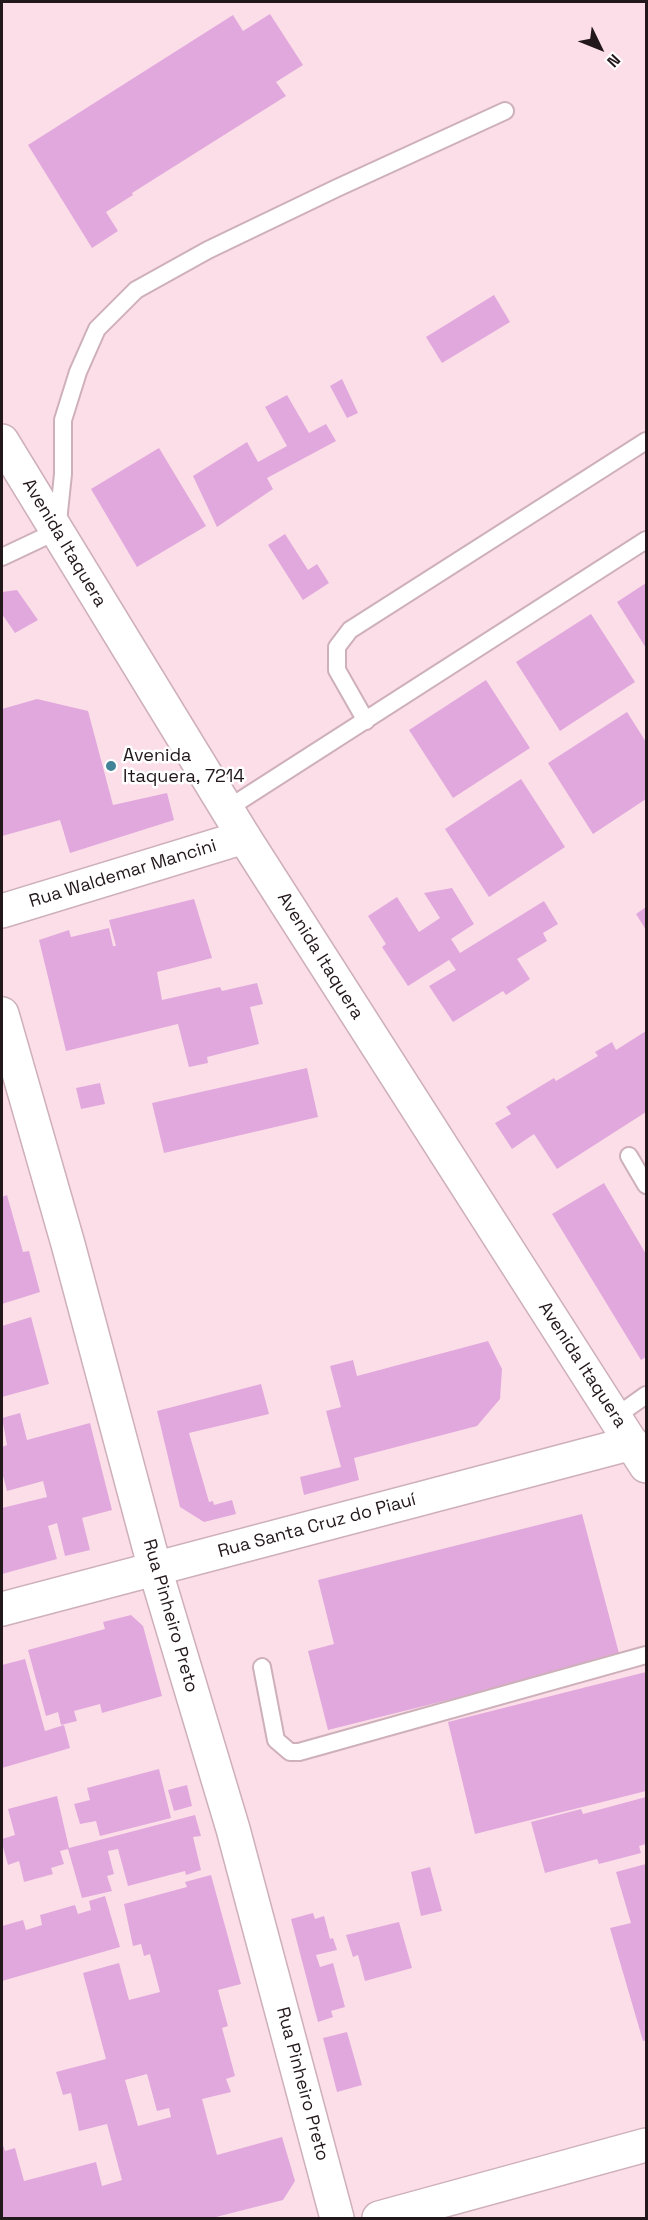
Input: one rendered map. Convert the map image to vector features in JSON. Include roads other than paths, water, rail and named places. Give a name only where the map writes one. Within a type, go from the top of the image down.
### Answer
[{"type":"street","name":"Avenida Itaquera","points":[[2,441],[244,837],[631,1442]]},
{"type":"street","name":"Rua Waldemar Mancini","points":[[2,911],[244,837]]},
{"type":"street","name":"Rua Pinheiro Preto","points":[[2,1014],[68,1244],[155,1569],[232,1829],[337,2218]]},
{"type":"street","name":"Rua Santa Cruz do Piauí","points":[[2,1609],[631,1442]]},
{"type":"street","points":[[379,2218],[646,2145]]},
{"type":"lane","points":[[2,556],[57,531],[63,474],[63,420],[78,372],[97,329],[136,290],[241,234],[505,111]]},
{"type":"lane","points":[[366,721],[337,670],[337,647],[350,630],[646,441]]},
{"type":"lane","points":[[227,809],[646,540]]},
{"type":"lane","points":[[629,1156],[646,1185]]},
{"type":"lane","points":[[631,1442],[646,1395]]},
{"type":"lane","points":[[262,1667],[276,1740],[290,1752],[299,1752],[646,1655]]},
{"type":"place","name":"Avenida Itaquera, 7214","points":[[111,766]]}]
